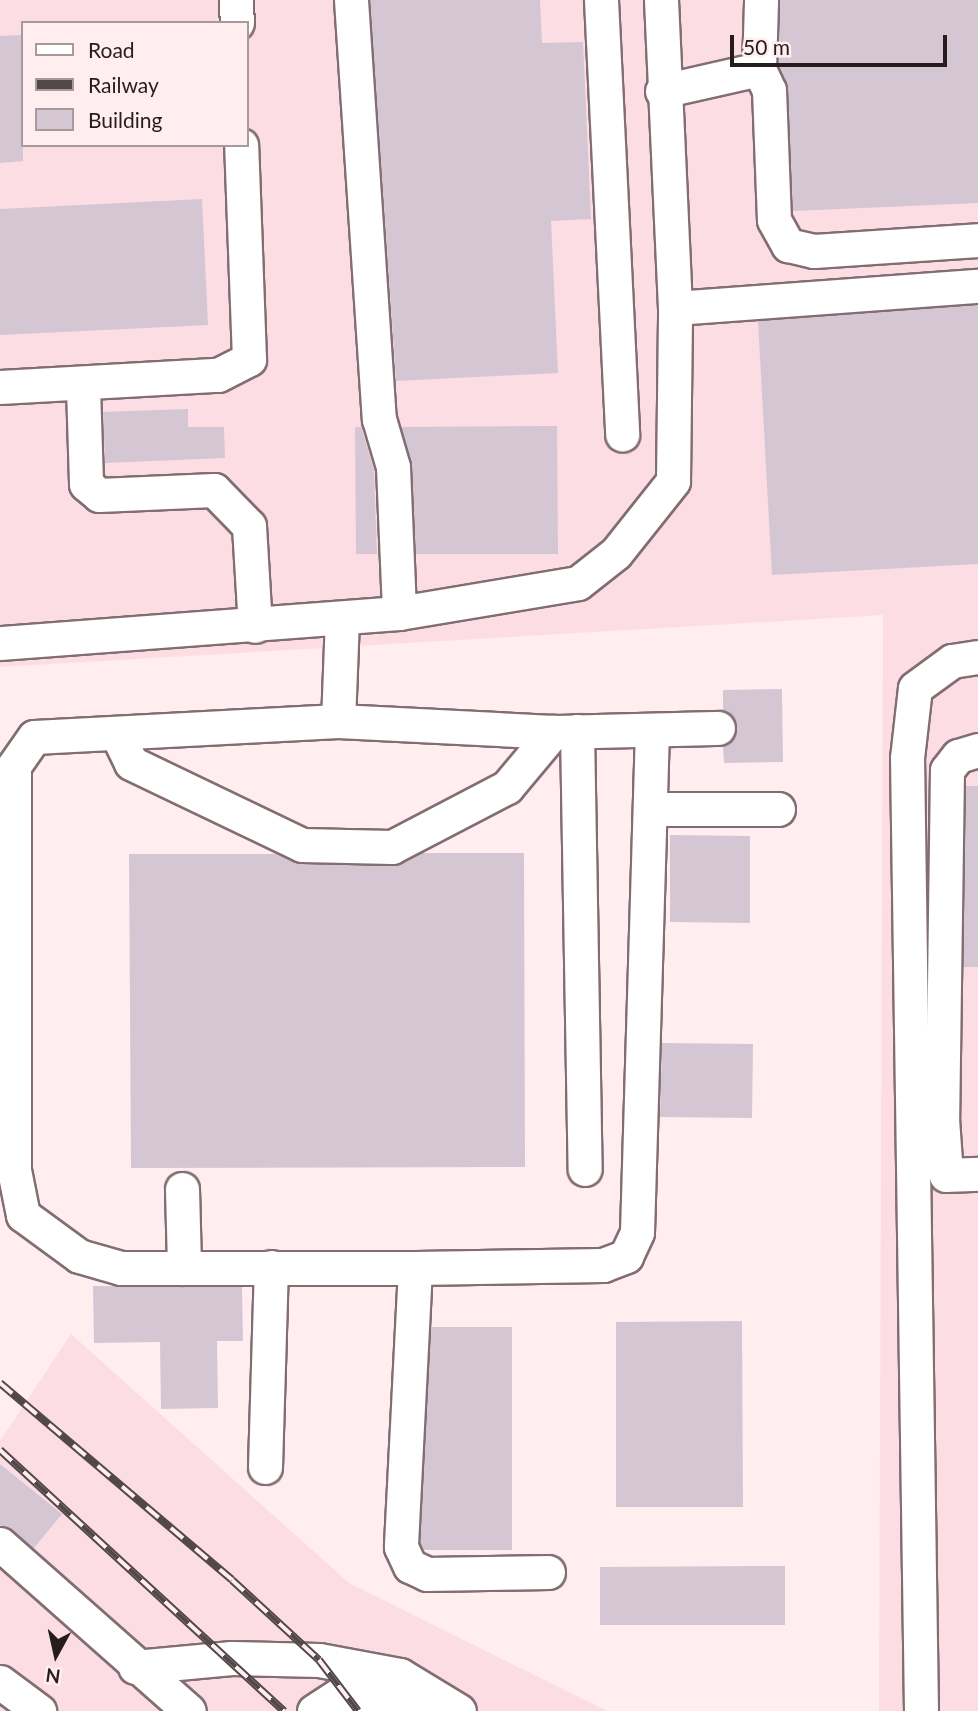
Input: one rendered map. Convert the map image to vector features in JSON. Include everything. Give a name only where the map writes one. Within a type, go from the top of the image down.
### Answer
[{"type":"street","points":[[236,0],[237,21]]},
{"type":"street","points":[[351,0],[379,419],[393,467],[399,613]]},
{"type":"street","points":[[601,0],[622,434]]},
{"type":"street","points":[[0,643],[255,626],[399,613],[578,583],[616,554],[673,481],[675,308],[662,92],[661,0]]},
{"type":"street","points":[[761,0],[759,69],[769,90],[774,220],[789,245],[814,251],[978,240]]},
{"type":"street","points":[[662,92],[759,69]]},
{"type":"street","points":[[0,387],[83,387],[218,375],[249,359],[242,147]]},
{"type":"street","points":[[675,308],[978,286]]},
{"type":"street","points":[[83,387],[86,484],[99,495],[214,490],[249,526],[255,626]]},
{"type":"street","points":[[338,721],[342,618]]},
{"type":"street","points":[[921,1711],[907,758],[915,688],[951,662],[978,657]]},
{"type":"street","points":[[652,730],[652,809],[637,1232],[626,1256],[603,1265],[121,1268],[79,1256],[12,1208],[14,766],[34,737],[338,721],[565,731],[718,728]]},
{"type":"street","points":[[117,734],[131,763],[302,845],[392,847],[508,787],[565,731]]},
{"type":"street","points":[[565,731],[585,1169]]},
{"type":"street","points":[[978,750],[958,756],[947,770],[942,1119],[946,1175],[978,1174]]},
{"type":"street","points":[[652,809],[778,809]]},
{"type":"street","points":[[182,1189],[184,1268]]},
{"type":"street","points":[[265,1467],[271,1267]]},
{"type":"street","points":[[415,1268],[401,1547],[410,1566],[427,1574],[548,1572]]},
{"type":"street","points":[[0,1544],[135,1667],[189,1711]]},
{"type":"street","points":[[135,1667],[232,1658],[319,1660],[400,1675],[459,1711]]},
{"type":"street","points":[[0,1682],[39,1711]]},
{"type":"street","points":[[314,1711],[342,1693],[447,1711]]},
{"type":"shaded area","points":[[0,0],[978,0],[978,1711],[879,1711],[883,615],[0,667]]},
{"type":"shaded area","points":[[71,1334],[349,1583],[607,1711],[0,1711],[0,1441]]},
{"type":"building","points":[[370,0],[540,0],[542,43],[583,42],[591,219],[551,221],[558,373],[396,381]]},
{"type":"building","points":[[780,0],[978,0],[978,203],[793,211],[788,89],[778,65]]},
{"type":"building","points":[[21,35],[23,161],[0,163],[0,36]]},
{"type":"building","points":[[202,199],[208,325],[0,335],[0,209]]},
{"type":"building","points":[[978,305],[978,564],[772,575],[758,321]]},
{"type":"building","points":[[188,409],[188,427],[224,427],[225,458],[105,463],[103,412]]},
{"type":"building","points":[[557,426],[558,554],[416,554],[412,466],[401,427]]},
{"type":"building","points":[[355,427],[361,427],[374,470],[377,554],[356,554]]},
{"type":"building","points":[[782,689],[783,762],[724,763],[723,746],[737,728],[723,710],[723,690]]},
{"type":"building","points":[[966,786],[978,786],[978,967],[963,967]]},
{"type":"building","points":[[670,835],[750,836],[750,923],[670,922]]},
{"type":"building","points":[[421,853],[524,853],[525,1167],[131,1168],[129,854],[276,854],[302,864],[392,866]]},
{"type":"building","points":[[662,1043],[753,1044],[752,1118],[660,1117]]},
{"type":"building","points":[[93,1286],[242,1287],[243,1341],[217,1341],[218,1408],[161,1409],[160,1342],[94,1343]]},
{"type":"building","points":[[742,1321],[743,1507],[616,1507],[616,1322]]},
{"type":"building","points":[[431,1327],[512,1327],[512,1550],[424,1550],[420,1543]]},
{"type":"building","points":[[0,1464],[62,1514],[34,1548],[0,1525]]},
{"type":"building","points":[[785,1566],[785,1625],[600,1625],[600,1567]]},
{"type":"railway","points":[[0,1383],[232,1580],[319,1660],[358,1711]]},
{"type":"railway","points":[[0,1450],[284,1711]]}]
